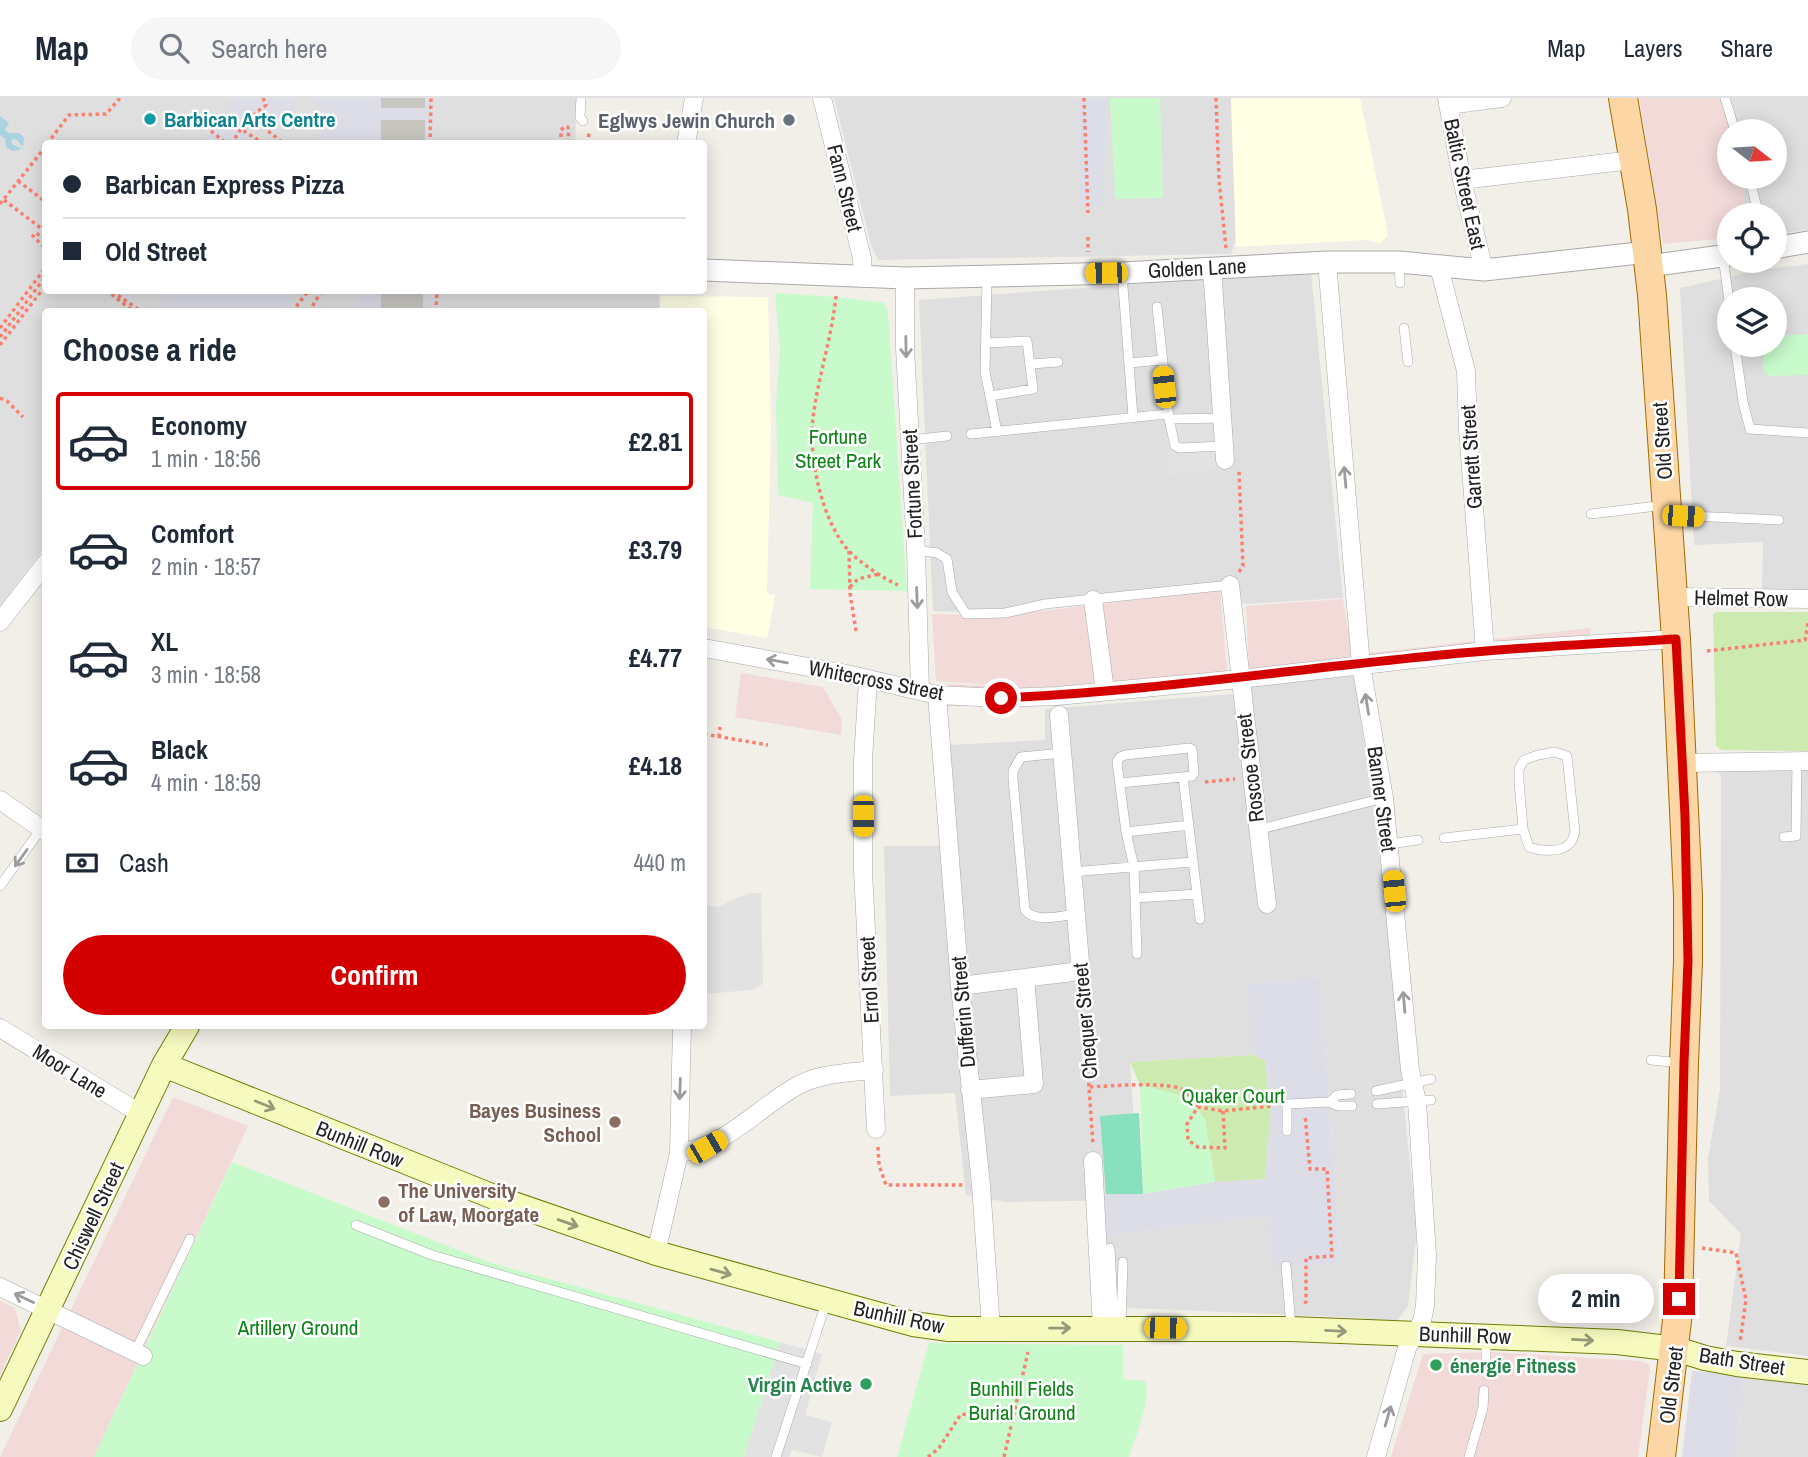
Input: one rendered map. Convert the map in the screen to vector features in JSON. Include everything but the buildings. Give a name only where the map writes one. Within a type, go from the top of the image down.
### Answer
[{"type":"main road","name":"Old Street","points":[[1623,98],[1648,259],[1683,763],[1688,948],[1676,1349],[1661,1457]]},
{"type":"main road","name":"Chiswell Street","points":[[0,1409],[164,1065],[185,1029]]},
{"type":"main road","name":"Bunhill Row","points":[[164,1065],[499,1199],[656,1253],[913,1324],[949,1329],[1113,1327],[1415,1333],[1486,1346],[1618,1342],[1676,1349]]},
{"type":"main road","name":"Bath Street","points":[[1676,1349],[1737,1364],[1808,1372]]},
{"type":"street","points":[[687,140],[694,98]]},
{"type":"street","name":"Fann Street","points":[[822,98],[862,258],[863,278]]},
{"type":"street","points":[[1447,101],[1502,98]]},
{"type":"street","name":"Baltic Street East","points":[[1447,101],[1483,270]]},
{"type":"street","points":[[1462,180],[1633,160]]},
{"type":"street","points":[[1787,246],[1808,242]]},
{"type":"street","name":"Golden Lane","points":[[707,270],[863,278],[987,277],[1327,262],[1399,272],[1439,267],[1483,270],[1717,255]]},
{"type":"street","name":"Banner Street","points":[[1327,262],[1362,664],[1384,798],[1410,1070],[1423,1081],[1424,1101],[1427,1255],[1424,1314],[1403,1362],[1376,1457]]},
{"type":"street","points":[[1212,267],[1224,453]]},
{"type":"street","name":"Garrett Street","points":[[1439,267],[1466,371],[1485,651]]},
{"type":"street","name":"Fortune Street","points":[[905,278],[905,348],[916,586],[928,692]]},
{"type":"street","points":[[0,622],[42,568]]},
{"type":"street","name":"Roscoe Street","points":[[1230,585],[1266,904]]},
{"type":"street","name":"Helmet Row","points":[[1673,597],[1808,599]]},
{"type":"street","points":[[1093,600],[1105,691]]},
{"type":"street","name":"Whitecross Street","points":[[707,649],[928,692],[1001,698],[1240,678],[1485,651],[1676,639]]},
{"type":"street","name":"Errol Street","points":[[868,679],[863,760],[863,871],[876,1129]]},
{"type":"street","name":"Dufferin Street","points":[[928,692],[981,1185],[991,1328]]},
{"type":"street","name":"Chequer Street","points":[[1059,715],[1080,962],[1078,969]]},
{"type":"street","points":[[1683,763],[1803,761]]},
{"type":"street","points":[[0,800],[42,830]]},
{"type":"street","points":[[960,986],[1072,972],[1078,969]]},
{"type":"street","points":[[970,1090],[1034,1084],[1025,978]]},
{"type":"street","name":"Moor Lane","points":[[0,1028],[141,1114]]},
{"type":"street","points":[[656,1253],[679,1153],[682,1029]]},
{"type":"street","points":[[679,1153],[707,1147],[796,1086],[818,1076],[874,1070]]},
{"type":"street","points":[[1093,1161],[1113,1327]]},
{"type":"street","points":[[0,1287],[142,1355]]},
{"type":"lane","points":[[582,98],[580,117],[583,121]]},
{"type":"lane","points":[[1725,98],[1731,119]]},
{"type":"lane","points":[[1122,273],[1133,417]]},
{"type":"lane","points":[[987,277],[985,372],[997,432]]},
{"type":"lane","points":[[1157,307],[1168,417],[1175,446],[1224,453]]},
{"type":"lane","points":[[1404,328],[1408,362]]},
{"type":"lane","points":[[986,343],[1027,341],[1031,364],[1032,390],[990,396]]},
{"type":"lane","points":[[1737,357],[1750,429],[1808,433]]},
{"type":"lane","points":[[1129,363],[1162,360]]},
{"type":"lane","points":[[1031,364],[1058,362]]},
{"type":"lane","points":[[971,434],[1133,417],[1222,418]]},
{"type":"lane","points":[[910,440],[947,436]]},
{"type":"lane","points":[[1591,514],[1667,510],[1780,520]]},
{"type":"lane","points":[[916,550],[937,553],[947,559],[952,592],[966,614],[1005,613],[1045,604],[1230,585]]},
{"type":"lane","points":[[1120,783],[1184,780],[1194,773],[1192,750],[1189,748],[1120,757],[1117,762],[1126,831],[1134,867],[1138,954]]},
{"type":"lane","points":[[1561,752],[1567,755],[1575,832],[1570,844],[1564,848],[1538,850],[1529,847],[1523,829],[1520,769],[1524,760],[1561,752]]},
{"type":"lane","points":[[1062,754],[1021,757],[1013,771],[1013,779],[1025,910],[1037,918],[1075,914]]},
{"type":"lane","points":[[1784,837],[1796,836],[1803,761]]},
{"type":"lane","points":[[1184,780],[1200,919]]},
{"type":"lane","points":[[1257,830],[1384,798]]},
{"type":"lane","points":[[1126,831],[1189,825]]},
{"type":"lane","points":[[1444,838],[1523,829]]},
{"type":"lane","points":[[0,886],[42,832]]},
{"type":"lane","points":[[1389,844],[1418,840]]},
{"type":"lane","points":[[1071,872],[1192,862]]},
{"type":"lane","points":[[1135,898],[1197,894]]},
{"type":"lane","points":[[1651,1060],[1684,1063]]},
{"type":"lane","points":[[1376,1091],[1423,1081]]},
{"type":"lane","points":[[1330,1102],[1337,1095],[1351,1094]]},
{"type":"lane","points":[[1377,1104],[1424,1101]]},
{"type":"lane","points":[[1287,1131],[1287,1104],[1330,1102],[1338,1106],[1352,1105]]},
{"type":"lane","points":[[356,1225],[432,1255],[807,1364]]},
{"type":"lane","points":[[142,1355],[190,1239]]},
{"type":"lane","points":[[1110,1248],[1113,1327]]},
{"type":"lane","points":[[1113,1327],[1123,1262]]},
{"type":"lane","points":[[1286,1266],[1291,1329]]},
{"type":"lane","points":[[776,1457],[826,1301]]},
{"type":"lane","points":[[1469,1457],[1483,1408],[1484,1390]]},
{"type":"path","points":[[50,140],[69,115],[106,114],[120,98]]},
{"type":"path","points":[[263,98],[265,105],[251,117],[279,140]]},
{"type":"path","points":[[430,140],[431,98]]},
{"type":"path","points":[[1084,98],[1088,213]]},
{"type":"path","points":[[1216,98],[1219,180],[1227,250]]},
{"type":"path","points":[[561,140],[561,130],[568,127],[569,140]]},
{"type":"path","points":[[232,140],[241,129],[258,140]]},
{"type":"path","points":[[211,131],[223,140]]},
{"type":"path","points":[[42,150],[2,202],[42,229]]},
{"type":"path","points":[[18,181],[42,199]]},
{"type":"path","points":[[42,235],[35,233],[33,236],[42,246]]},
{"type":"path","points":[[1088,237],[1088,252]]},
{"type":"path","points":[[0,328],[42,272]]},
{"type":"path","points":[[0,337],[42,281]]},
{"type":"path","points":[[0,345],[42,290]]},
{"type":"path","points":[[111,294],[129,308]]},
{"type":"path","points":[[120,294],[137,308]]},
{"type":"path","points":[[295,308],[306,294]]},
{"type":"path","points":[[836,294],[832,330],[813,420],[814,470],[834,527],[849,551],[904,588],[916,586]]},
{"type":"path","points":[[0,398],[7,401],[23,418]]},
{"type":"path","points":[[1224,453],[1239,471],[1241,498],[1243,566],[1230,585]]},
{"type":"path","points":[[849,551],[852,615],[856,631]]},
{"type":"path","points":[[850,587],[858,579],[880,574]]},
{"type":"path","points":[[1707,651],[1805,640],[1808,622]]},
{"type":"path","points":[[719,737],[720,727]]},
{"type":"path","points":[[707,735],[768,744]]},
{"type":"path","points":[[1184,780],[1251,777]]},
{"type":"path","name":"Chequer Street","points":[[1078,969],[1083,988],[1093,1161]]},
{"type":"path","points":[[1090,1087],[1140,1085],[1176,1088],[1183,1090],[1198,1107],[1223,1111],[1287,1104]]},
{"type":"path","points":[[1304,1103],[1310,1169],[1327,1169],[1332,1256],[1306,1258],[1306,1302]]},
{"type":"path","points":[[1198,1107],[1188,1124],[1188,1140],[1207,1149],[1225,1148],[1223,1111]]},
{"type":"path","points":[[876,1129],[879,1165],[886,1188],[981,1185]]},
{"type":"path","points":[[1679,1244],[1736,1253],[1746,1300],[1737,1364]]},
{"type":"path","points":[[1004,1457],[1030,1343]]},
{"type":"path","points":[[928,1457],[939,1448],[961,1414],[1012,1419]]},
{"type":"shaded area","points":[[0,98],[577,98],[575,140],[42,140],[42,294],[659,294],[659,308],[42,308],[42,551],[0,606]]},
{"type":"shaded area","points":[[234,98],[301,98],[284,120],[267,110],[245,140],[210,140],[207,137],[220,120],[227,124],[233,117],[226,112]]},
{"type":"shaded area","points":[[307,98],[431,98],[430,140],[316,140],[326,129],[328,114]]},
{"type":"shaded area","points":[[834,98],[1231,98],[1236,239],[1231,254],[878,260],[871,245]]},
{"type":"shaded area","points":[[1077,98],[1106,98],[1106,206],[1080,206]]},
{"type":"shaded area","points":[[1231,98],[1360,98],[1388,235],[1381,243],[1366,240],[1236,247]]},
{"type":"shaded area","points":[[1639,98],[1725,98],[1729,119],[1717,119],[1717,189],[1742,189],[1745,203],[1717,203],[1717,239],[1663,244]]},
{"type":"shaded area","points":[[1725,98],[1808,98],[1808,230],[1787,233],[1787,203],[1745,203],[1742,189],[1787,189],[1787,119],[1729,119]]},
{"type":"shaded area","points":[[1808,264],[1808,592],[1762,592],[1763,542],[1694,545],[1680,288],[1746,273],[1787,273],[1787,267]]},
{"type":"shaded area","points":[[1311,271],[1343,598],[1246,604],[1220,589],[1000,613],[933,611],[919,300]]},
{"type":"shaded area","points":[[149,294],[298,294],[286,308],[169,308]]},
{"type":"shaded area","points":[[358,294],[428,294],[427,308],[356,308]]},
{"type":"shaded area","points":[[661,296],[768,297],[771,428],[767,593],[775,595],[767,638],[707,628],[707,308],[660,308]]},
{"type":"shaded area","points":[[1229,411],[1233,469],[1169,474],[1165,416]]},
{"type":"shaded area","points":[[1220,590],[1227,671],[1050,688],[1226,672],[1249,668],[1246,606],[1343,599],[1352,655],[1590,628],[1593,648],[1061,703],[947,706],[948,684],[1025,687],[936,681],[932,614],[999,616]]},
{"type":"shaded area","points":[[1338,672],[1355,677],[1389,923],[1417,1232],[1408,1306],[1395,1324],[1372,1324],[1364,1318],[1128,1308],[1126,1300],[1103,1299],[1102,1236],[1268,1216],[1341,1263],[1320,977],[1247,984],[1255,1055],[1130,1062],[1139,1200],[1006,1202],[966,1195],[955,1093],[890,1096],[884,846],[953,846],[948,745],[1045,740],[1045,709],[1233,694],[1261,682]]},
{"type":"shaded area","points":[[741,673],[823,687],[842,720],[841,735],[735,717]]},
{"type":"shaded area","points":[[1808,761],[1808,1356],[1726,1346],[1741,1234],[1709,1201],[1708,1159],[1720,1089],[1721,775],[1704,764]]},
{"type":"shaded area","points":[[748,893],[761,893],[763,984],[752,990],[707,994],[707,905],[718,907]]},
{"type":"shaded area","points":[[1320,977],[1341,1263],[1271,1267],[1268,1216],[1102,1236],[1106,1194],[1143,1194],[1215,1182],[1265,1179],[1271,1107],[1265,1061],[1255,1055],[1253,1048],[1247,984]]},
{"type":"shaded area","points":[[173,1097],[248,1126],[94,1457],[0,1457]]},
{"type":"shaded area","points":[[0,1301],[15,1308],[21,1331],[0,1375]]},
{"type":"shaded area","points":[[780,1342],[822,1354],[805,1415],[832,1422],[822,1457],[792,1450],[789,1457],[744,1457]]},
{"type":"shaded area","points":[[1493,1352],[1640,1361],[1648,1364],[1650,1369],[1638,1457],[1391,1457],[1423,1354]]},
{"type":"shaded area","points":[[1692,1371],[1744,1374],[1736,1457],[1682,1457]]},
{"type":"shaded area","points":[[1744,1374],[1808,1381],[1808,1457],[1736,1457]]},
{"type":"green space","points":[[1110,98],[1160,98],[1163,198],[1115,199]]},
{"type":"green space","name":"Fortune Street Park","points":[[775,293],[885,303],[888,313],[907,591],[810,589],[813,503],[778,495],[776,405],[780,349]]},
{"type":"green space","points":[[1808,334],[1808,375],[1769,376],[1763,370],[1764,357],[1787,357],[1787,335]]},
{"type":"green space","points":[[1808,612],[1808,751],[1722,750],[1716,746],[1713,614]]},
{"type":"green space","name":"Quaker Court","points":[[1255,1055],[1265,1061],[1271,1107],[1265,1179],[1215,1182],[1205,1120],[1190,1098],[1140,1085],[1130,1062]]},
{"type":"green space","points":[[1140,1085],[1190,1098],[1205,1120],[1215,1182],[1143,1194]]},
{"type":"green space","points":[[1139,1113],[1143,1194],[1106,1194],[1100,1116]]},
{"type":"green space","name":"Artillery Ground","points":[[232,1162],[491,1263],[780,1342],[744,1457],[94,1457]]},
{"type":"green space","name":"Bunhill Fields Burial Ground","points":[[929,1343],[1123,1345],[1123,1379],[1145,1381],[1147,1389],[1142,1419],[1129,1457],[897,1457]]},
{"type":"water","points":[[0,116],[9,123],[5,130],[24,137],[23,147],[16,139],[11,140],[12,144],[22,149],[12,151],[6,147],[5,139],[0,135]]},
{"type":"tunnel","points":[[393,98],[393,140]]},
{"type":"tunnel","points":[[413,98],[413,140]]},
{"type":"tunnel","points":[[393,294],[393,308]]},
{"type":"tunnel","points":[[411,294],[411,308]]},
{"type":"place","name":"Barbican Arts Centre","points":[[150,119]]},
{"type":"place","name":"Eglwys Jewin Church","points":[[789,120]]},
{"type":"place","name":"Bayes Business School","points":[[615,1122]]},
{"type":"place","name":"The University of Law, Moorgate","points":[[384,1202]]},
{"type":"place","name":"énergie Fitness","points":[[1436,1365]]},
{"type":"place","name":"Virgin Active","points":[[866,1384]]},
{"type":"route","points":[[1001,698],[1057,696],[1213,681],[1485,651],[1676,639],[1688,896],[1679,1299]]}]
